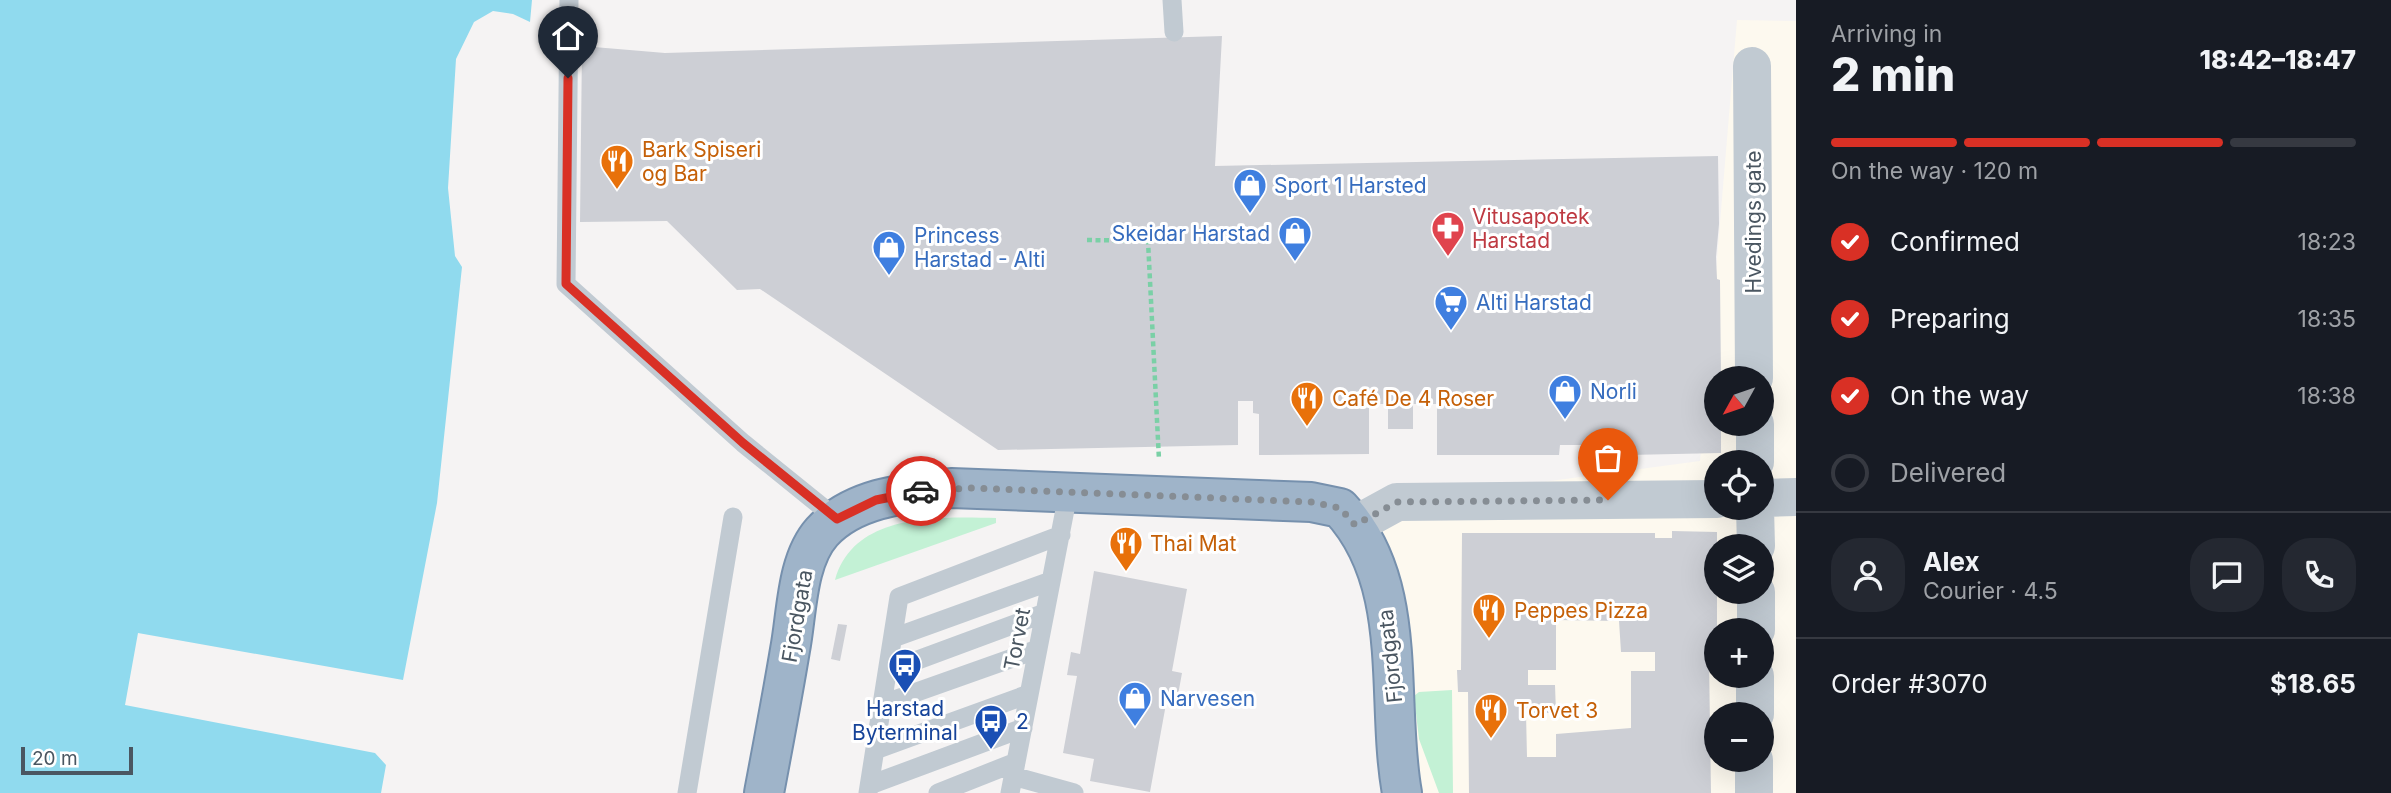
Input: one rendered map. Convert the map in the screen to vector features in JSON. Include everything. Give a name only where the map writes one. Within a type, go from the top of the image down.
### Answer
[{"type":"highway","name":"Fjordgata","points":[[764,793],[804,570],[811,546],[837,519],[876,500],[951,488],[1311,502],[1340,508],[1355,525],[1377,565],[1386,610],[1402,793]]},
{"type":"street","name":"Hvedings gate","points":[[1752,66],[1754,366]]},
{"type":"street","points":[[1774,498],[1796,497]]},
{"type":"street","points":[[1355,525],[1397,502],[1704,499]]},
{"type":"street","points":[[1754,772],[1754,793]]},
{"type":"lane","points":[[569,0],[566,284],[743,443],[837,519]]},
{"type":"lane","points":[[1172,0],[1174,32]]},
{"type":"lane","name":"Torvet","points":[[1013,777],[1068,494]]},
{"type":"lane","points":[[687,793],[733,517]]},
{"type":"lane","points":[[869,789],[900,597],[1060,535]]},
{"type":"lane","points":[[893,638],[1051,581]]},
{"type":"lane","points":[[888,671],[1045,613]]},
{"type":"lane","points":[[883,704],[1038,649]]},
{"type":"lane","points":[[875,750],[1029,694]]},
{"type":"lane","points":[[869,789],[1023,728]]},
{"type":"lane","points":[[938,793],[1013,777],[1074,793]]},
{"type":"path","points":[[1087,240],[1148,242],[1160,498]]},
{"type":"shaded area","points":[[1737,20],[1796,21],[1796,793],[1393,793],[1372,505],[1700,461],[1704,413],[1704,436],[1774,436],[1774,366],[1708,366]]},
{"type":"green space","points":[[996,518],[996,523],[835,580],[845,558],[860,541],[880,530],[925,519]]},
{"type":"green space","points":[[1452,690],[1453,793],[1439,793],[1419,739],[1414,696],[1419,692]]},
{"type":"water","points":[[0,0],[532,0],[530,22],[513,14],[493,11],[474,22],[456,59],[448,188],[455,256],[462,267],[437,503],[403,680],[138,633],[125,705],[375,753],[386,765],[381,793],[0,793]]},
{"type":"building","points":[[1222,36],[1215,166],[1718,156],[1719,224],[1716,257],[1717,279],[1720,280],[1721,366],[1704,366],[1704,436],[1721,436],[1721,450],[1704,450],[1704,453],[1583,456],[1583,445],[1560,445],[1559,455],[1437,455],[1437,404],[1413,404],[1413,429],[1388,429],[1388,404],[1360,404],[1360,407],[1369,408],[1369,454],[1259,455],[1259,414],[1253,413],[1253,401],[1238,401],[1238,445],[998,450],[760,289],[737,290],[667,221],[580,222],[582,46],[665,53]]},
{"type":"building","points":[[1672,531],[1717,532],[1704,534],[1704,604],[1717,604],[1717,618],[1704,618],[1704,688],[1709,688],[1710,702],[1704,702],[1704,772],[1711,772],[1711,793],[1469,793],[1468,692],[1458,692],[1457,670],[1461,670],[1462,533],[1655,533],[1655,538],[1672,538]],"holes":[[[1556,620],[1619,621],[1621,652],[1655,652],[1655,671],[1631,671],[1631,728],[1556,734],[1556,757],[1527,757],[1526,713],[1556,713],[1555,685],[1528,685],[1528,670],[1556,670]]]},
{"type":"building","points":[[1094,571],[1187,589],[1172,671],[1182,673],[1178,695],[1168,693],[1150,792],[1090,781],[1094,759],[1063,753],[1077,676],[1067,675],[1071,652],[1080,654]]},
{"type":"building","points":[[838,624],[847,625],[840,661],[831,659]]},
{"type":"way so far","points":[[921,491],[970,488],[1160,498],[1311,502],[1340,508],[1355,525],[1397,502],[1608,500]]},
{"type":"place","name":"Bark Spiseri og Bar","points":[[617,191]]},
{"type":"place","name":"Sport 1 Harsted","points":[[1250,215]]},
{"type":"place","name":"Vitusapotek Harstad","points":[[1448,258]]},
{"type":"place","name":"Skeidar Harstad","points":[[1295,263]]},
{"type":"place","name":"Princess Harstad - Alti","points":[[889,277]]},
{"type":"place","name":"Alti Harstad","points":[[1451,332]]},
{"type":"place","name":"Norli","points":[[1565,421]]},
{"type":"place","name":"Café De 4 Roser","points":[[1307,428]]},
{"type":"place","name":"Thai Mat","points":[[1126,573]]},
{"type":"place","name":"Peppes Pizza","points":[[1489,640]]},
{"type":"place","name":"Harstad Byterminal","points":[[905,695]]},
{"type":"place","name":"Narvesen","points":[[1135,728]]},
{"type":"place","name":"Torvet 3","points":[[1491,740]]},
{"type":"place","name":"2","points":[[991,751]]},
{"type":"route","points":[[568,78],[566,284],[743,443],[837,519],[876,500],[921,491]]}]
